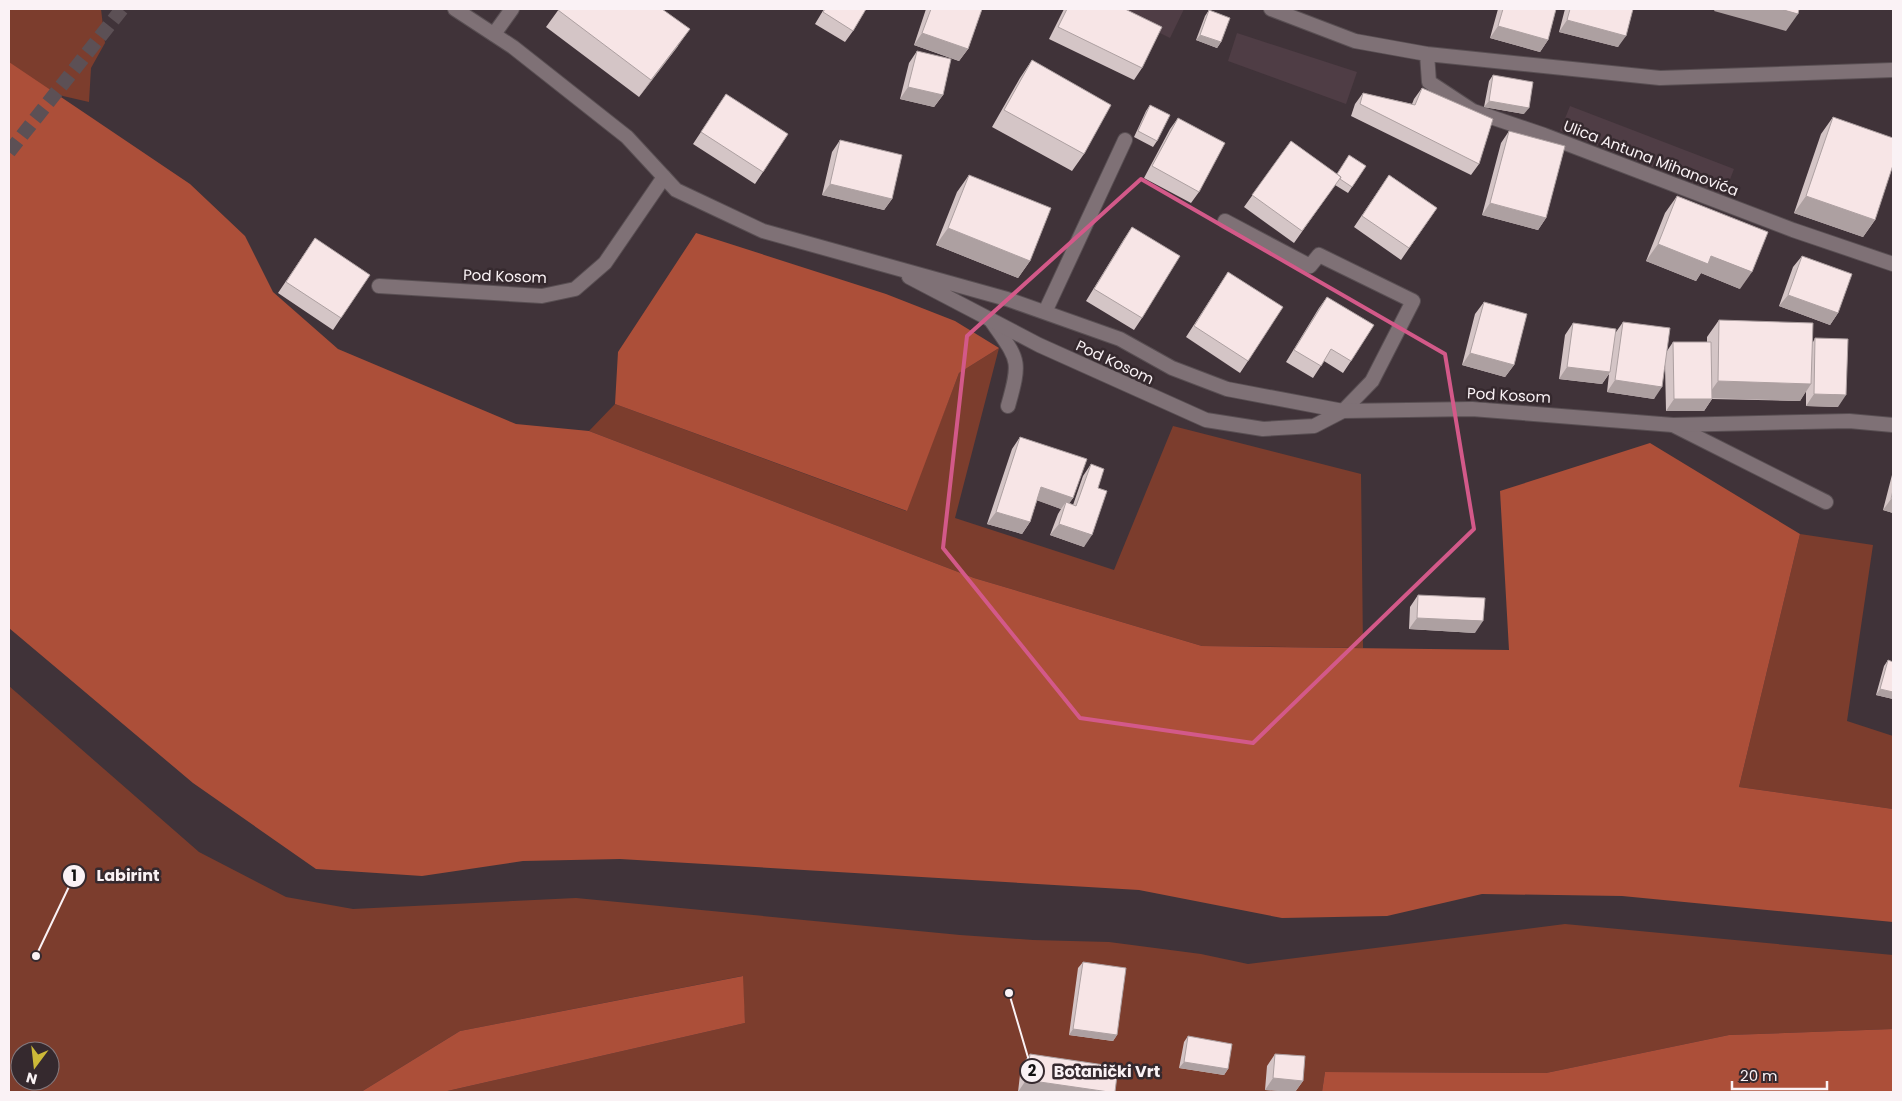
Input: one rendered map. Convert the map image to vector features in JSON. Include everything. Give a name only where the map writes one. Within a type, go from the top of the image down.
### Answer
[{"type":"street","name":"Pod Kosom","points":[[455,9],[514,47],[627,137],[676,190],[764,231],[1045,312],[1120,339],[1172,368],[1227,390],[1343,411],[1472,408],[1673,425],[1849,421],[1893,425]]},
{"type":"street","points":[[494,34],[512,9]]},
{"type":"street","points":[[1271,9],[1355,41],[1427,54],[1660,78],[1893,70]]},
{"type":"street","name":"Ulica Antuna Mihanovića","points":[[1427,54],[1429,82],[1473,111],[1544,135],[1793,230],[1893,264]]},
{"type":"street","points":[[1045,312],[1125,140]]},
{"type":"street","name":"Pod Kosom","points":[[379,286],[542,296],[576,289],[605,263],[664,177]]},
{"type":"street","points":[[1226,221],[1310,266],[1319,255],[1413,301],[1372,381],[1343,411]]},
{"type":"street","name":"Pod Kosom","points":[[886,265],[1122,384],[1206,420],[1263,429],[1314,426],[1343,411]]},
{"type":"street","points":[[990,319],[1015,355],[1017,373],[1008,406]]},
{"type":"street","name":"Pod Kosom","points":[[1673,425],[1826,502]]},
{"type":"highlighted area","points":[[1141,179],[1445,354],[1474,529],[1253,743],[1080,718],[943,548],[967,336]]},
{"type":"shaded area","points":[[9,9],[101,9],[105,43],[91,68],[89,102],[37,90],[9,72]]},
{"type":"shaded area","points":[[1112,9],[1184,9],[1170,38]]},
{"type":"shaded area","points":[[1237,33],[1357,72],[1346,104],[1228,61]]},
{"type":"shaded area","points":[[9,62],[190,184],[245,236],[273,292],[338,349],[516,424],[589,431],[974,578],[1202,646],[1509,650],[1500,491],[1650,443],[1800,534],[1739,787],[1893,809],[1893,922],[1622,896],[1482,894],[1387,916],[1282,918],[1139,890],[620,859],[523,861],[422,876],[316,869],[193,783],[9,628]]},
{"type":"shaded area","points":[[1570,106],[1734,169],[1724,195],[1560,131]]},
{"type":"shaded area","points":[[696,233],[886,294],[955,321],[999,348],[959,373],[907,511],[615,404],[618,352]]},
{"type":"shaded area","points":[[999,348],[955,518],[1114,570],[1173,426],[1361,474],[1363,648],[1202,646],[974,578],[589,431],[615,404],[906,511],[959,373]]},
{"type":"shaded area","points":[[1800,534],[1873,545],[1847,721],[1893,736],[1893,809],[1739,787]]},
{"type":"shaded area","points":[[9,686],[199,852],[286,897],[353,909],[576,898],[960,935],[1033,940],[1109,942],[1201,954],[1248,964],[1565,924],[1893,955],[1893,1029],[1729,1035],[1546,1073],[1325,1072],[1322,1092],[443,1092],[745,1023],[742,976],[460,1031],[361,1092],[9,1092]]},
{"type":"shaded area","points":[[743,976],[745,1023],[443,1092],[361,1092],[460,1031]]},
{"type":"shaded area","points":[[1893,1029],[1893,1092],[1322,1092],[1325,1072],[1546,1073],[1729,1035]]},
{"type":"building","points":[[559,9],[662,9],[690,29],[651,80]]},
{"type":"building","points":[[825,9],[866,9],[853,31],[823,12]]},
{"type":"building","points":[[931,9],[982,9],[968,49],[922,33]]},
{"type":"building","points":[[1067,9],[1125,9],[1162,27],[1142,68],[1058,27]]},
{"type":"building","points":[[1503,9],[1556,9],[1548,40],[1498,26]]},
{"type":"building","points":[[1570,9],[1633,9],[1626,36],[1567,20]]},
{"type":"building","points":[[1780,9],[1799,9],[1798,14]]},
{"type":"building","points":[[1209,10],[1230,18],[1221,42],[1200,35]]},
{"type":"building","points":[[917,51],[951,59],[943,95],[908,87]]},
{"type":"building","points":[[1032,60],[1111,105],[1084,154],[1004,110]]},
{"type":"building","points":[[1493,75],[1533,82],[1529,108],[1489,101]]},
{"type":"building","points":[[1422,88],[1493,119],[1479,164],[1360,104],[1363,93],[1415,105]]},
{"type":"building","points":[[726,94],[788,134],[763,172],[701,132]]},
{"type":"building","points":[[1150,105],[1170,115],[1157,141],[1138,131]]},
{"type":"building","points":[[1833,117],[1893,138],[1893,165],[1875,220],[1806,196]]},
{"type":"building","points":[[1178,118],[1225,143],[1199,192],[1152,166]]},
{"type":"building","points":[[1509,131],[1565,146],[1546,218],[1490,203]]},
{"type":"building","points":[[840,140],[902,155],[892,199],[830,184]]},
{"type":"building","points":[[1291,141],[1341,177],[1302,231],[1252,195]]},
{"type":"building","points":[[1349,155],[1366,166],[1352,187],[1340,179],[1341,177],[1337,174]]},
{"type":"building","points":[[969,175],[1051,208],[1030,261],[948,228]]},
{"type":"building","points":[[1389,175],[1437,208],[1409,248],[1362,216]]},
{"type":"building","points":[[1677,196],[1768,232],[1752,272],[1711,256],[1708,264],[1658,244]]},
{"type":"building","points":[[1132,227],[1180,256],[1142,318],[1094,289]]},
{"type":"building","points":[[315,238],[370,275],[341,318],[286,282]]},
{"type":"building","points":[[1802,256],[1852,274],[1838,313],[1788,295]]},
{"type":"building","points":[[1228,272],[1283,307],[1248,361],[1194,326]]},
{"type":"building","points":[[1327,297],[1374,325],[1351,361],[1331,349],[1321,366],[1294,350]]},
{"type":"building","points":[[1484,302],[1527,314],[1514,365],[1470,353]]},
{"type":"building","points":[[1719,320],[1813,323],[1811,384],[1718,381]]},
{"type":"building","points":[[1623,322],[1670,328],[1662,387],[1615,380]]},
{"type":"building","points":[[1573,323],[1616,329],[1610,372],[1567,367]]},
{"type":"building","points":[[1815,338],[1848,339],[1846,395],[1814,394]]},
{"type":"building","points":[[1673,342],[1711,342],[1712,399],[1674,399]]},
{"type":"building","points":[[1020,437],[1087,459],[1073,498],[1041,487],[1030,522],[996,512]]},
{"type":"building","points":[[1091,464],[1104,469],[1098,488],[1107,491],[1092,535],[1059,524],[1066,502],[1076,506]]},
{"type":"building","points":[[1418,595],[1485,598],[1483,621],[1417,618]]},
{"type":"building","points":[[1888,660],[1893,662],[1893,692],[1880,689]]},
{"type":"building","points":[[1083,962],[1126,968],[1117,1035],[1073,1029]]},
{"type":"building","points":[[1188,1036],[1232,1044],[1228,1069],[1184,1062]]},
{"type":"building","points":[[1030,1054],[1118,1067],[1115,1092],[1026,1080]]},
{"type":"building","points":[[1275,1054],[1305,1056],[1303,1081],[1273,1078]]},
{"type":"tunnel","points":[[9,152],[122,9]]},
{"type":"place","name":"Labirint","points":[[36,956]]},
{"type":"place","name":"Botanički Vrt","points":[[1009,993]]}]
